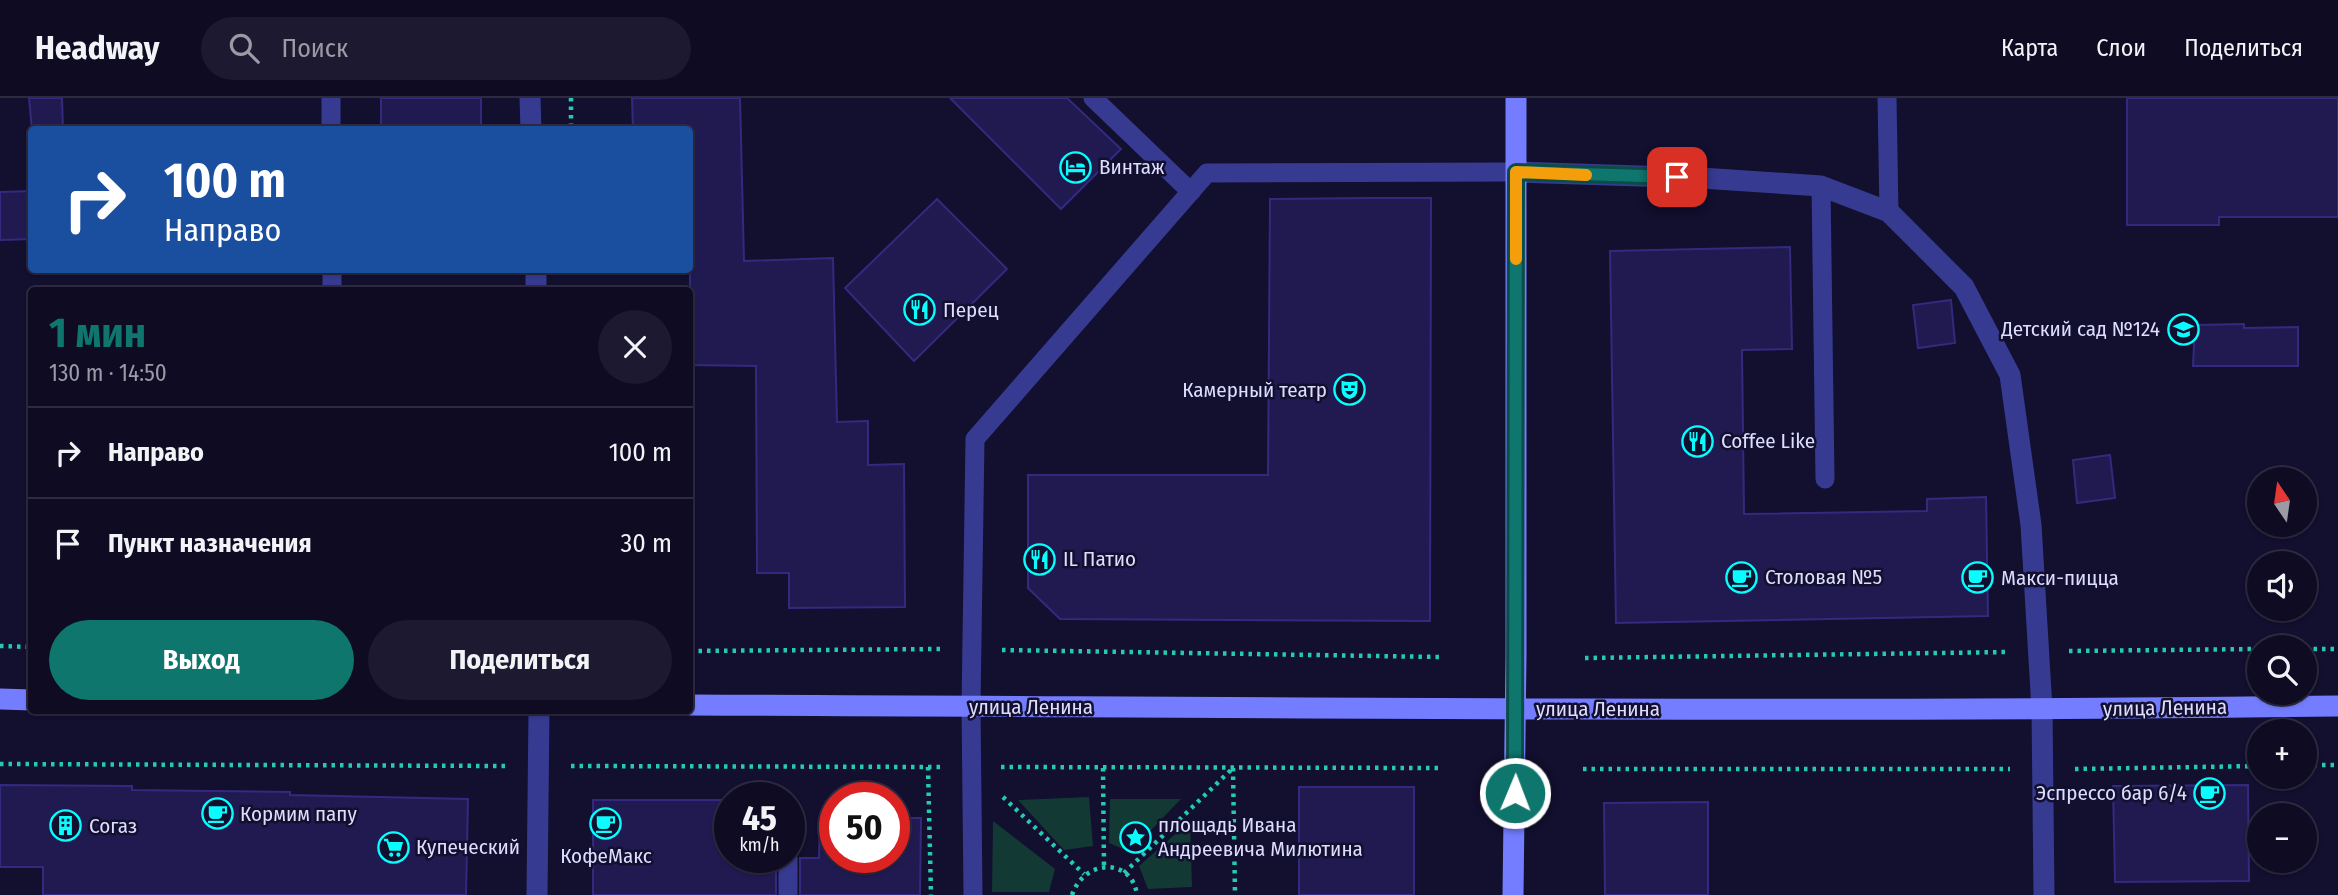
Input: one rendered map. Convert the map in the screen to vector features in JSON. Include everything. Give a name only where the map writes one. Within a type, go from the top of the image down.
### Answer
[{"type":"street","points":[[530,98],[531,126]]},
{"type":"street","points":[[1513,895],[1516,709],[1516,98]]},
{"type":"street","points":[[1516,172],[1701,178],[1821,186],[1889,212],[1964,287],[2010,375],[2031,525],[2042,709],[2044,895]]},
{"type":"street","points":[[0,699],[28,700]]},
{"type":"street","name":"улица Ленина","points":[[693,705],[1516,709],[2338,706]]},
{"type":"street","points":[[537,895],[539,714]]},
{"type":"lane","points":[[331,98],[331,126]]},
{"type":"lane","points":[[1093,98],[1191,192]]},
{"type":"lane","points":[[1887,98],[1889,212]]},
{"type":"lane","points":[[974,895],[971,706],[975,439],[1207,173],[1516,172]]},
{"type":"lane","points":[[1821,186],[1825,479]]},
{"type":"lane","points":[[788,873],[788,895]]},
{"type":"path","points":[[571,98],[571,126]]},
{"type":"path","points":[[0,646],[28,647]]},
{"type":"path","points":[[693,651],[972,649],[1439,657]]},
{"type":"path","points":[[1585,658],[2247,649]]},
{"type":"path","points":[[2317,649],[2338,649]]},
{"type":"path","points":[[0,764],[538,766]]},
{"type":"path","points":[[2317,765],[2338,765]]},
{"type":"path","points":[[1583,769],[2247,766]]},
{"type":"path","points":[[928,767],[930,895]]},
{"type":"path","points":[[972,767],[1084,874]]},
{"type":"path","points":[[1103,768],[1104,867]]},
{"type":"path","points":[[1124,873],[1233,768],[1235,895]]},
{"type":"path","points":[[1072,895],[1076,883],[1084,874],[1104,867],[1124,873],[1132,880],[1137,895]]},
{"type":"green space","points":[[1089,797],[1093,846],[1064,850],[1018,800]]},
{"type":"green space","points":[[1110,799],[1181,799],[1130,852],[1109,843]]},
{"type":"green space","points":[[993,821],[1055,869],[1049,892],[992,892]]},
{"type":"green space","points":[[1190,821],[1192,887],[1148,889],[1139,866]]},
{"type":"building","points":[[29,98],[62,98],[63,126],[32,126]]},
{"type":"building","points":[[381,98],[481,98],[481,126],[381,126]]},
{"type":"building","points":[[632,98],[740,98],[744,261],[833,258],[837,422],[868,421],[868,465],[904,464],[905,607],[789,608],[789,573],[757,573],[756,366],[693,365],[693,287],[690,287],[690,273],[693,273],[693,126],[633,126]]},
{"type":"building","points":[[950,98],[1067,98],[1121,149],[1061,209]]},
{"type":"building","points":[[2127,98],[2338,98],[2338,217],[2219,217],[2219,225],[2127,225]]},
{"type":"building","points":[[28,191],[28,239],[0,240],[0,192]]},
{"type":"building","name":"Камерный театр","points":[[1431,198],[1430,621],[1060,619],[1028,588],[1028,475],[1268,475],[1270,199]]},
{"type":"building","points":[[937,199],[1007,269],[914,361],[845,288]]},
{"type":"building","points":[[1790,247],[1792,349],[1742,350],[1744,514],[1927,511],[1927,499],[1986,497],[1988,616],[1616,623],[1610,251]]},
{"type":"building","points":[[1951,300],[1955,343],[1918,348],[1913,305]]},
{"type":"building","points":[[2244,324],[2244,328],[2298,327],[2298,366],[2193,366],[2195,325]]},
{"type":"building","points":[[2110,455],[2115,498],[2077,503],[2073,460]]},
{"type":"building","points":[[0,785],[132,786],[132,790],[290,792],[290,795],[468,799],[466,895],[43,895],[43,867],[0,867]]},
{"type":"building","points":[[2247,785],[2249,881],[2115,882],[2113,786]]},
{"type":"building","points":[[1299,787],[1414,787],[1414,895],[1299,895]]},
{"type":"building","points":[[593,800],[714,800],[714,873],[776,873],[776,895],[593,895]]},
{"type":"building","points":[[1708,802],[1708,895],[1605,895],[1604,803]]},
{"type":"building","points":[[910,818],[921,818],[920,895],[800,895],[800,873],[805,873],[805,858],[819,858],[819,873],[910,873]]},
{"type":"slow traffic","points":[[1516,259],[1516,172],[1586,175]]},
{"type":"place","name":"Винтаж","points":[[1076,167]]},
{"type":"place","name":"Перец","points":[[920,310]]},
{"type":"place","name":"Детский сад №124","points":[[2183,329]]},
{"type":"place","name":"Камерный театр","points":[[1350,390]]},
{"type":"place","name":"Coffee Like","points":[[1698,441]]},
{"type":"place","name":"IL Патио","points":[[1040,559]]},
{"type":"place","name":"Столовая №5","points":[[1742,577]]},
{"type":"place","name":"Макси-пицца","points":[[1978,578]]},
{"type":"place","name":"Эспрессо бар 6/4","points":[[2210,793]]},
{"type":"place","name":"Кормим папу","points":[[217,814]]},
{"type":"place","name":"КофеМакс","points":[[606,824]]},
{"type":"place","name":"Согаз","points":[[66,826]]},
{"type":"place","name":"площадь Ивана Андреевича Милютина","points":[[1135,837]]},
{"type":"place","name":"Купеческий","points":[[393,847]]},
{"type":"route","points":[[1515,793],[1516,172],[1677,177]]}]
